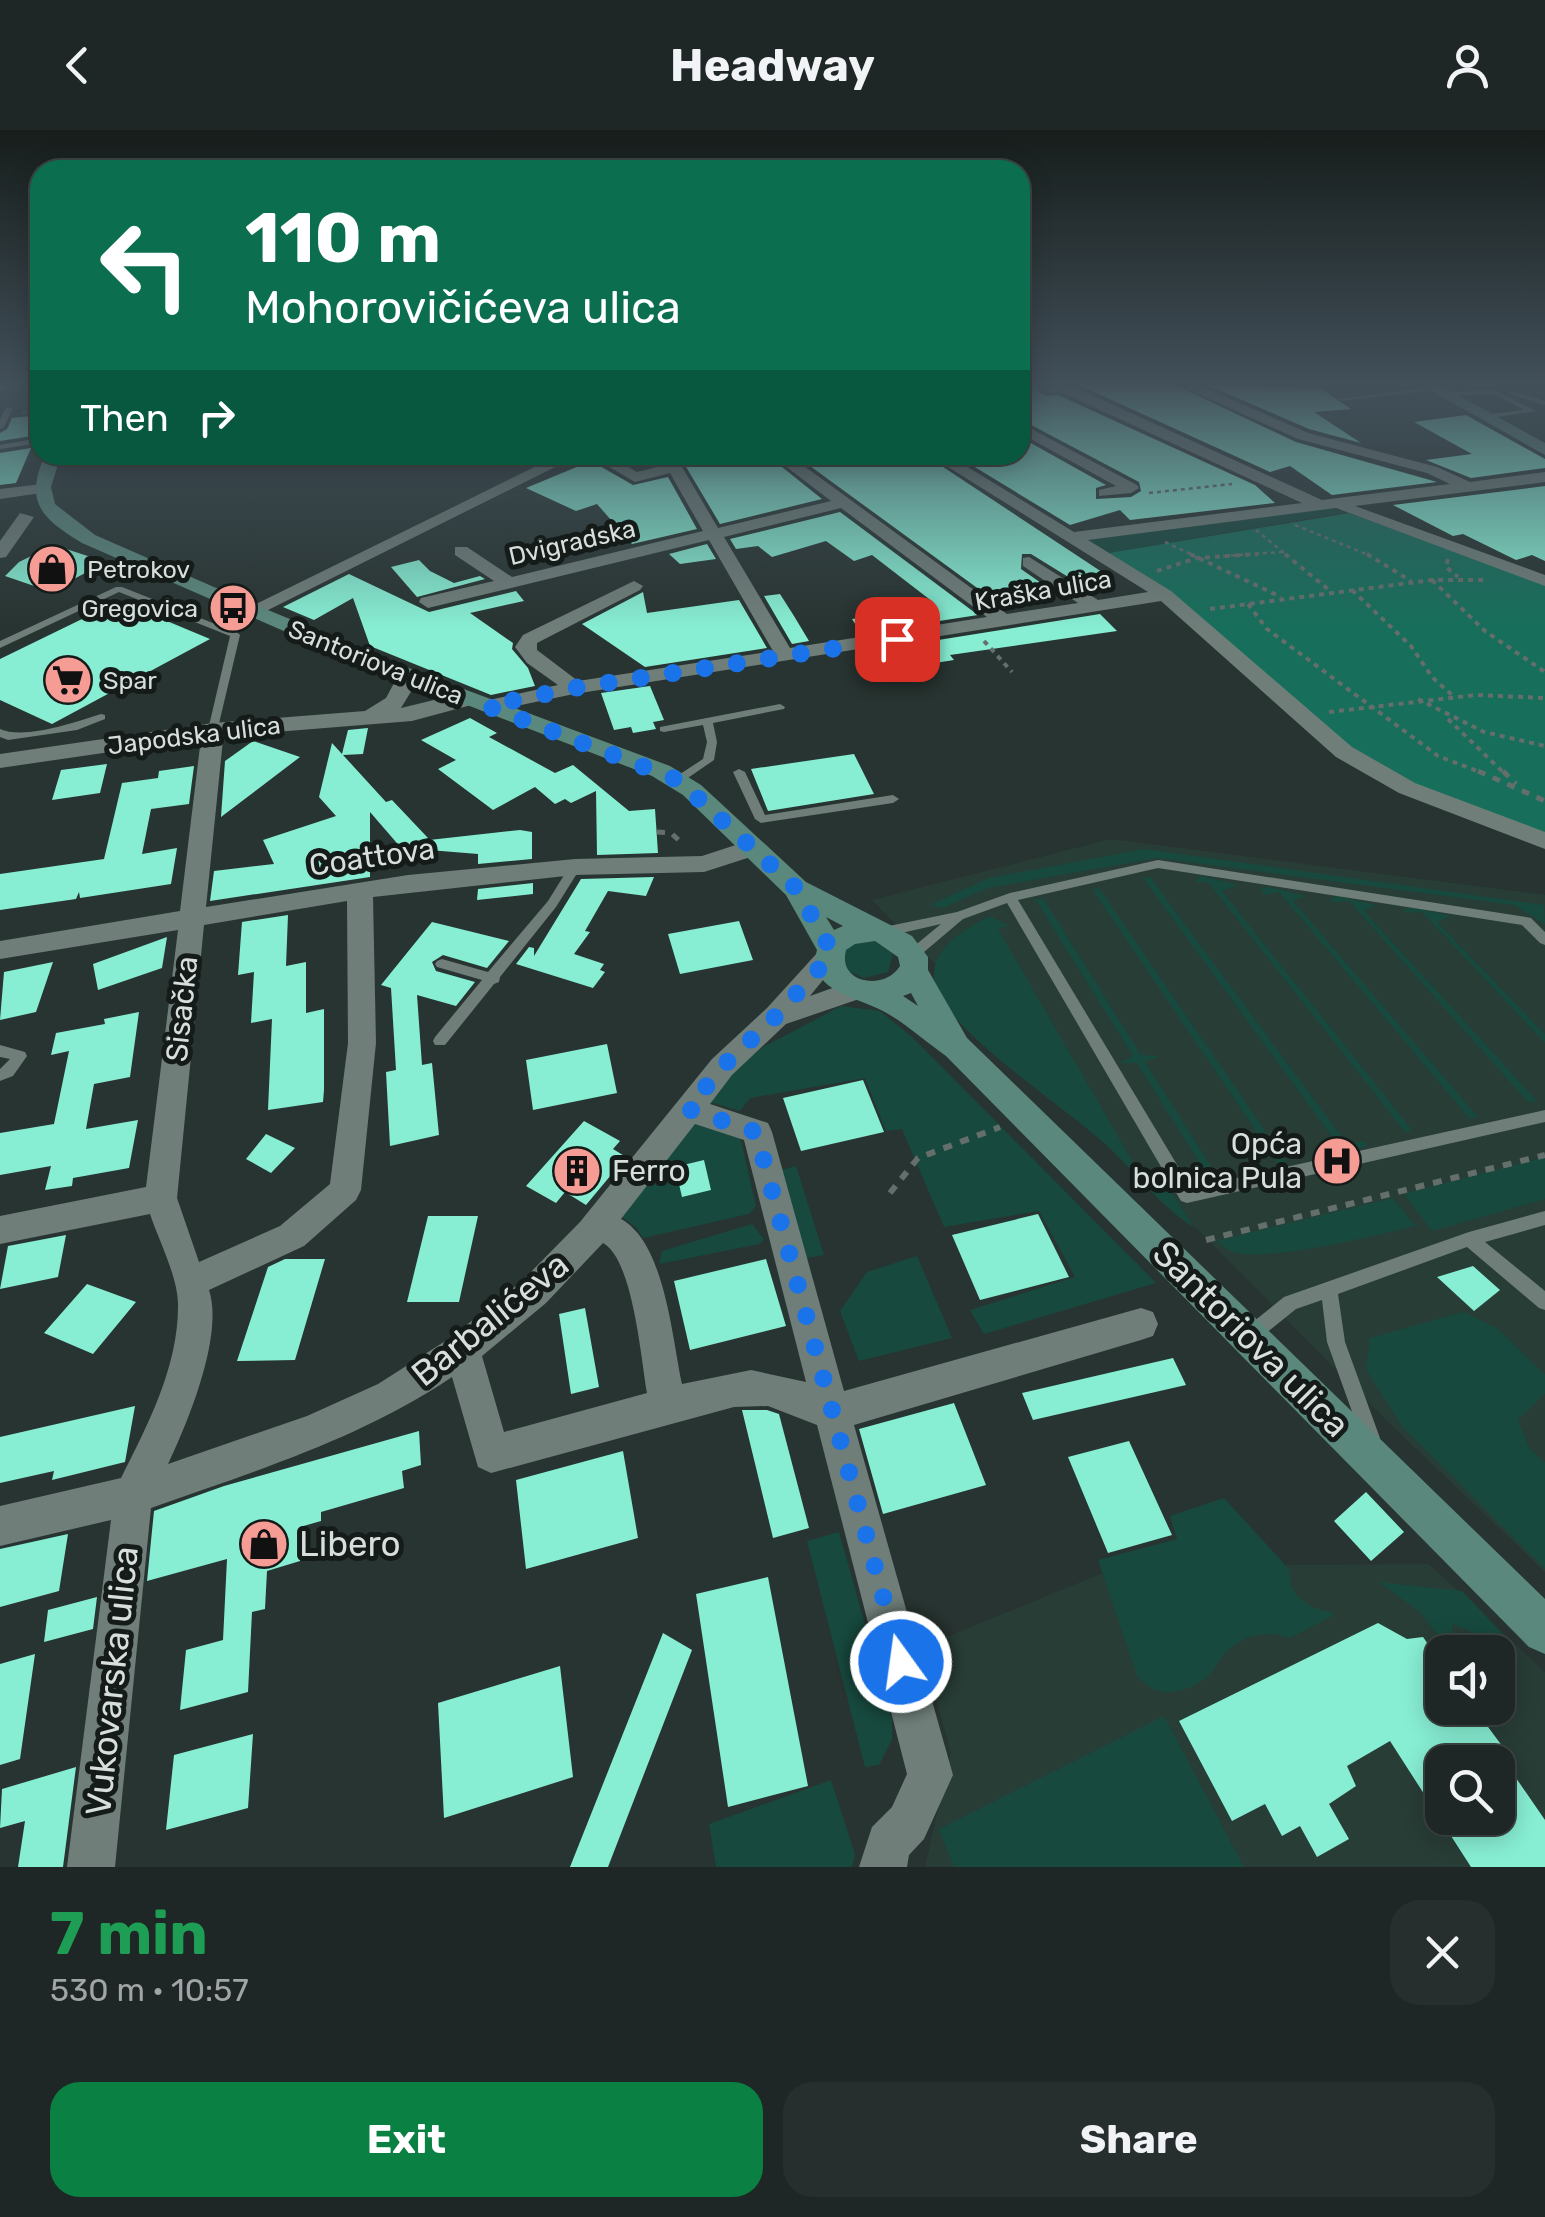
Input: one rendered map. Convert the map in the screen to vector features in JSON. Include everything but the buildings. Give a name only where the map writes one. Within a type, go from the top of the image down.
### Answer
[{"type":"main road","points":[[44,498],[51,466]]},
{"type":"main road","name":"Santoriova ulica","points":[[44,498],[60,520],[122,554],[397,672],[678,780],[796,888],[879,932]]},
{"type":"main road","name":"Santoriova ulica","points":[[796,888],[829,954]]},
{"type":"main road","points":[[879,932],[896,937],[913,963],[900,986],[865,991],[834,977],[829,954],[848,934],[879,932]]},
{"type":"main road","name":"Santoriova ulica","points":[[913,963],[957,1047]]},
{"type":"main road","name":"Santoriova ulica","points":[[865,991],[957,1047],[1545,1631]]},
{"type":"street","points":[[251,611],[535,466]]},
{"type":"street","points":[[616,466],[634,477],[659,466]]},
{"type":"street","points":[[673,466],[786,656]]},
{"type":"street","points":[[794,466],[1004,621]]},
{"type":"street","points":[[955,466],[1169,598],[1344,752],[1407,788],[1545,841]]},
{"type":"street","points":[[1091,466],[1131,488]]},
{"type":"street","points":[[1232,466],[1330,506],[1545,581]]},
{"type":"street","points":[[1417,466],[1469,488]]},
{"type":"street","points":[[1072,537],[1545,477]]},
{"type":"street","points":[[1105,493],[1131,488]]},
{"type":"street","points":[[0,494],[44,498]]},
{"type":"street","name":"Dvigradska","points":[[428,602],[844,503]]},
{"type":"street","points":[[0,553],[15,525]]},
{"type":"street","points":[[461,551],[509,583]]},
{"type":"street","points":[[1028,562],[1095,606]]},
{"type":"street","points":[[574,688],[563,676],[528,654],[530,639],[634,586]]},
{"type":"street","name":"Kraška ulica","points":[[472,701],[1169,598]]},
{"type":"street","points":[[380,716],[402,693],[404,686],[397,672]]},
{"type":"street","name":"Japodska ulica","points":[[0,761],[214,730],[432,710],[472,701]]},
{"type":"street","name":"Sisačka","points":[[133,1494],[168,1425],[188,1360],[195,1300],[161,1198],[214,730]]},
{"type":"street","name":"Coattova","points":[[0,950],[360,891],[575,867],[704,864],[754,847]]},
{"type":"street","points":[[191,1282],[292,1236],[345,1190],[362,1043],[360,891]]},
{"type":"street","name":"Barbalićeva","points":[[0,1526],[133,1494],[312,1433],[392,1398],[464,1350],[534,1292],[599,1224],[722,1067],[777,1015],[829,954]]},
{"type":"street","name":"Barbalićeva","points":[[777,1015],[865,991]]},
{"type":"street","points":[[688,1109],[756,1132],[930,1775],[908,1823],[888,1843],[884,1867]]},
{"type":"street","points":[[0,1230],[161,1198]]},
{"type":"street","points":[[599,1224],[623,1237],[639,1264],[668,1406]]},
{"type":"street","points":[[464,1350],[491,1454],[753,1385],[780,1388],[832,1413],[1140,1324]]},
{"type":"street","name":"Vukovarska ulica","points":[[91,1867],[133,1494]]},
{"type":"lane","points":[[0,645],[119,589],[235,636],[214,730]]},
{"type":"lane","points":[[664,729],[780,707]]},
{"type":"lane","points":[[0,732],[8,737],[78,727],[100,717]]},
{"type":"lane","points":[[678,780],[708,760],[712,742],[707,721]]},
{"type":"lane","points":[[740,772],[760,820]]},
{"type":"lane","points":[[730,826],[893,798]]},
{"type":"lane","points":[[879,932],[959,916],[1010,897],[1158,864],[1526,921],[1545,940]]},
{"type":"lane","points":[[440,1041],[494,979],[552,904],[575,867]]},
{"type":"lane","points":[[1010,897],[1187,1196],[1545,1116]]},
{"type":"lane","points":[[913,963],[959,916]]},
{"type":"lane","points":[[442,964],[494,979]]},
{"type":"lane","points":[[0,1051],[20,1056],[8,1072],[0,1075]]},
{"type":"lane","points":[[1248,1336],[1290,1304],[1469,1239],[1545,1218]]},
{"type":"lane","points":[[1469,1239],[1545,1302]]},
{"type":"lane","points":[[1329,1290],[1336,1342],[1384,1471]]},
{"type":"path","points":[[1131,488],[1149,493],[1264,481]]},
{"type":"path","points":[[1292,524],[1366,553],[1414,582]]},
{"type":"path","points":[[1250,525],[1331,592]]},
{"type":"path","points":[[1161,540],[1284,598]]},
{"type":"path","points":[[1143,581],[1155,572],[1197,558],[1282,552]]},
{"type":"path","points":[[1432,580],[1485,631],[1545,672]]},
{"type":"path","points":[[1169,598],[1218,610],[1432,580],[1494,581]]},
{"type":"path","points":[[1352,590],[1400,634],[1432,677],[1454,696]]},
{"type":"path","points":[[1248,604],[1267,628],[1438,756],[1518,786],[1545,801]]},
{"type":"path","points":[[971,627],[1012,672]]},
{"type":"path","points":[[1299,716],[1417,698],[1545,698]]},
{"type":"path","points":[[1417,698],[1462,728],[1518,786]]},
{"type":"path","points":[[1439,712],[1484,732],[1543,746]]},
{"type":"path","points":[[890,1193],[918,1158],[1007,1124]]},
{"type":"path","points":[[1206,1240],[1545,1155]]},
{"type":"shaded area","name":"Opća bolnica Pula","points":[[1111,839],[1545,895],[1545,1572],[1388,1422],[872,900]]},
{"type":"shaded area","points":[[1429,1564],[1505,1635],[1425,1635],[1425,1725],[1515,1725],[1515,1644],[1545,1672],[1545,1867],[925,1867],[951,1753],[922,1647],[1120,1566]]},
{"type":"green space","points":[[1323,507],[1349,512],[1109,553],[1072,537]]},
{"type":"green space","points":[[1349,513],[1545,585],[1545,841],[1344,752],[1109,553]]},
{"type":"green space","points":[[1145,849],[1544,905],[1545,924],[1514,905],[1157,858],[988,888],[943,908],[930,905],[989,878]]},
{"type":"green space","points":[[1201,876],[1238,885],[1222,891],[1412,1130],[1405,1132],[1208,882],[1194,882]]},
{"type":"green space","points":[[1150,877],[1347,1144],[1365,1141],[1367,1147],[1326,1153],[1338,1145],[1143,878]]},
{"type":"green space","points":[[1268,887],[1306,896],[1293,901],[1478,1117],[1470,1119],[1279,892],[1264,895],[1261,889]]},
{"type":"green space","points":[[1099,888],[1287,1163],[1279,1165],[1092,889]]},
{"type":"green space","points":[[1337,896],[1376,905],[1364,911],[1537,1101],[1529,1103],[1349,901],[1331,902]]},
{"type":"green space","points":[[1043,898],[1141,1055],[1160,1056],[1145,1062],[1216,1174],[1230,1171],[1236,1177],[1192,1184],[1207,1175],[1137,1063],[1119,1063],[1133,1056],[1035,899]]},
{"type":"green space","points":[[1411,907],[1451,916],[1437,922],[1545,1034],[1545,1043],[1422,912],[1405,913]]},
{"type":"green space","points":[[990,916],[1009,926],[998,929],[1134,1164],[1142,1172],[1157,1170],[1194,1227],[1159,1199],[1104,1143],[985,1047],[945,1006],[934,975],[941,952],[958,935]]},
{"type":"green space","points":[[875,941],[893,954],[888,972],[864,978],[848,971],[841,953],[850,943]]},
{"type":"green space","points":[[841,1006],[880,1011],[912,1037],[1156,1283],[984,1334],[970,1310],[1075,1277],[1039,1211],[944,1227],[902,1129],[886,1131],[865,1078],[750,1098],[740,1111],[700,1099],[724,1068]]},
{"type":"green space","points":[[690,1112],[738,1128],[756,1206],[749,1214],[643,1238],[636,1227],[613,1211]]},
{"type":"green space","points":[[1545,1157],[1545,1199],[1432,1231],[1404,1194]]},
{"type":"green space","points":[[796,1166],[824,1255],[800,1259],[773,1172]]},
{"type":"green space","points":[[1392,1198],[1416,1226],[1276,1253],[1236,1253],[1216,1241]]},
{"type":"green space","points":[[752,1224],[764,1239],[760,1244],[659,1264],[662,1251]]},
{"type":"green space","points":[[917,1256],[952,1338],[859,1361],[840,1311],[867,1272]]},
{"type":"green space","points":[[1463,1312],[1497,1328],[1545,1375],[1545,1393],[1518,1420],[1529,1448],[1545,1463],[1545,1569],[1402,1426],[1366,1369],[1370,1338]]},
{"type":"green space","points":[[1224,1498],[1289,1569],[1296,1595],[1311,1607],[1336,1614],[1290,1638],[1252,1636],[1227,1651],[1197,1684],[1178,1691],[1160,1691],[1137,1675],[1098,1560],[1177,1539],[1170,1516]]},
{"type":"green space","points":[[839,1532],[892,1720],[892,1739],[879,1765],[865,1767],[807,1541]]},
{"type":"green space","points":[[1379,1582],[1462,1591],[1504,1635],[1479,1635],[1452,1624],[1453,1635],[1437,1635],[1421,1613]]},
{"type":"green space","points":[[1164,1716],[1244,1867],[954,1867],[939,1829]]},
{"type":"green space","points":[[831,1780],[855,1854],[852,1867],[716,1867],[709,1824]]},
{"type":"place","name":"Petrokov","points":[[52,569]]},
{"type":"place","name":"Gregovica","points":[[233,608]]},
{"type":"place","name":"Spar","points":[[68,680]]},
{"type":"place","name":"Opća bolnica Pula","points":[[1337,1161]]},
{"type":"place","name":"Ferro","points":[[577,1171]]},
{"type":"place","name":"Libero","points":[[264,1544]]},
{"type":"route","points":[[897,639],[574,688],[487,706],[661,770],[678,780],[796,888],[830,948],[828,959],[722,1067],[688,1109],[745,1125],[756,1132],[901,1662]]}]
